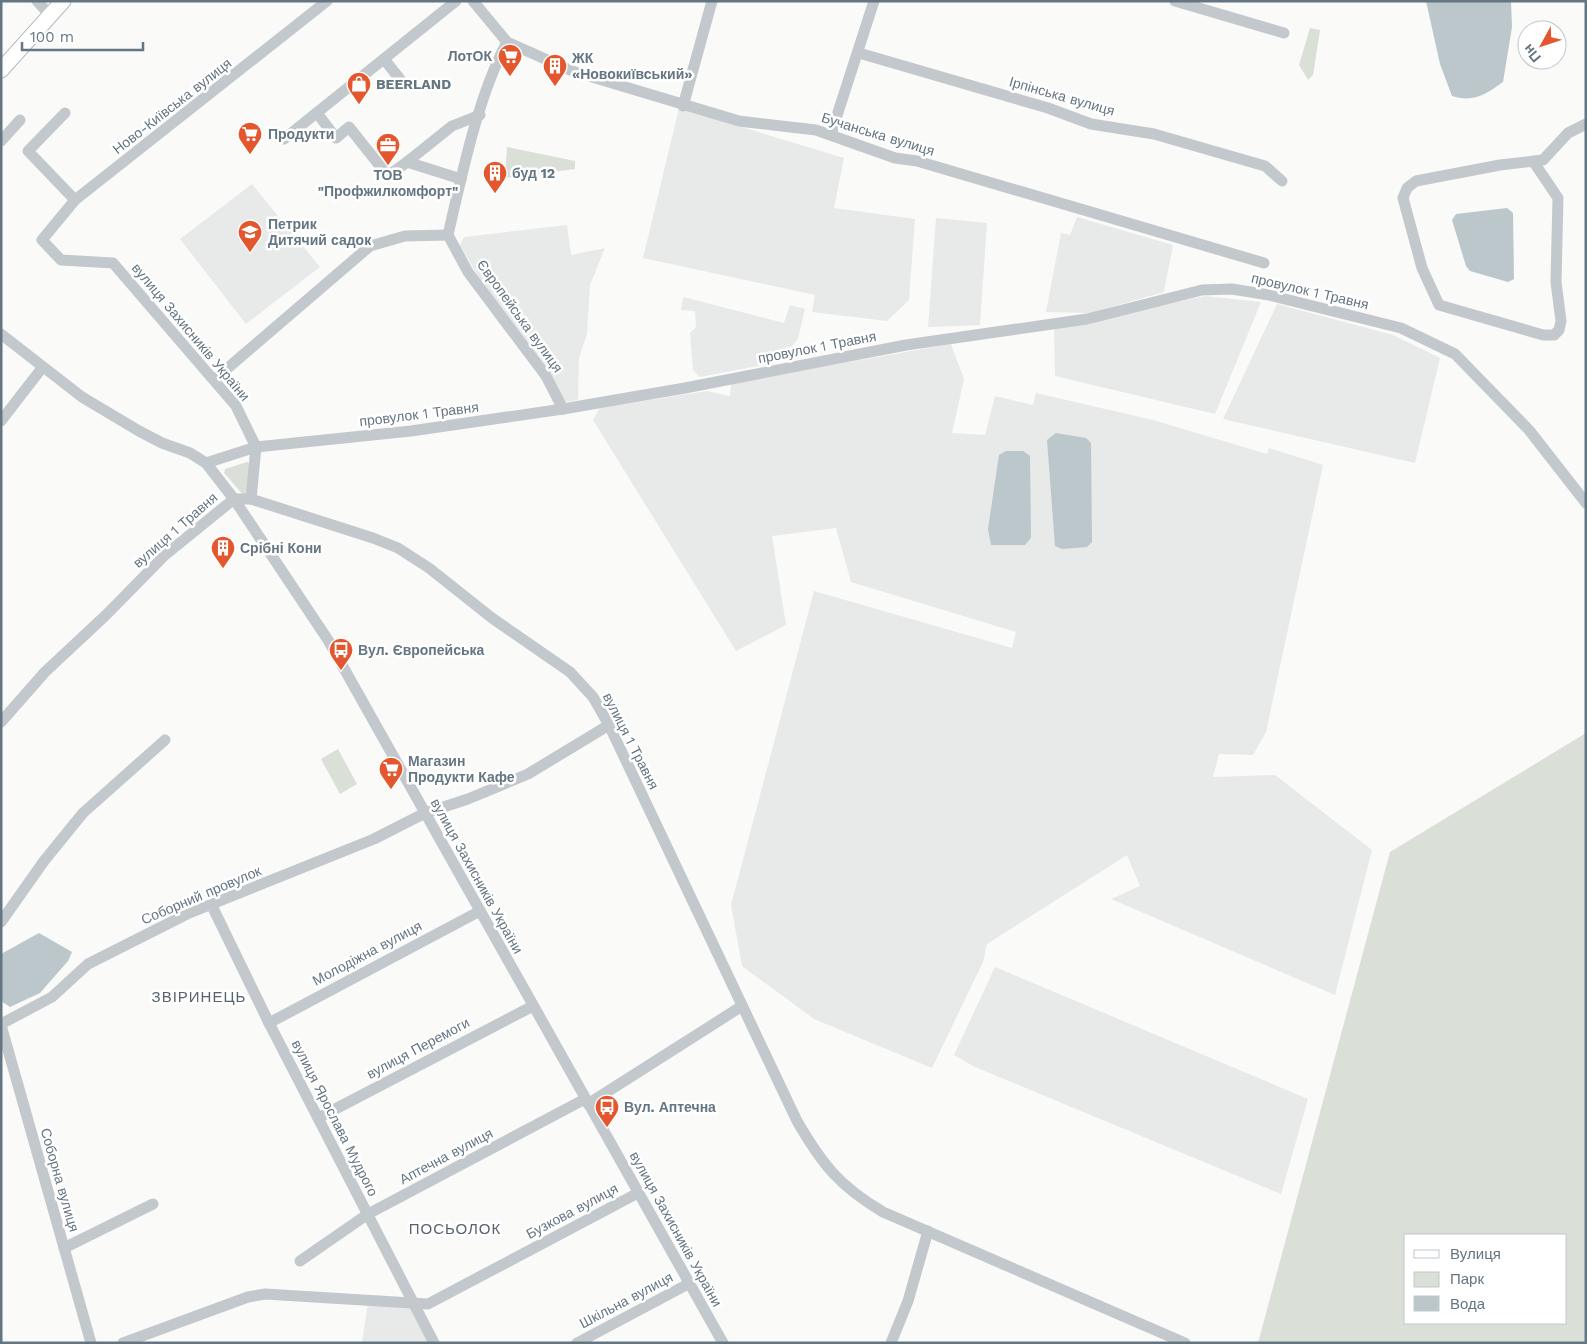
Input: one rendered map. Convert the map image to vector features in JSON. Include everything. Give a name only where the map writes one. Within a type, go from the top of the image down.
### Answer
[{"type":"main road","points":[[1,70],[63,1]]},
{"type":"street","points":[[37,1],[50,16]]},
{"type":"street","name":"Ново-Київська вулиця","points":[[42,240],[75,200],[327,1]]},
{"type":"street","points":[[284,139],[456,1]]},
{"type":"street","name":"Бучанська вулиця","points":[[473,1],[507,42],[572,71],[682,106],[739,121],[816,130],[831,134],[895,158],[917,162],[1264,263]]},
{"type":"street","points":[[682,106],[712,1]]},
{"type":"street","points":[[831,134],[859,53],[874,1]]},
{"type":"street","points":[[1175,1],[1284,33]]},
{"type":"street","points":[[215,379],[370,246],[405,236],[448,235],[461,179],[495,64],[507,42]]},
{"type":"street","name":"Ірпінська вулиця","points":[[859,53],[1048,108],[1091,124],[1154,134],[1265,166],[1282,181]]},
{"type":"street","points":[[384,59],[403,83]]},
{"type":"street","points":[[65,113],[28,151],[75,200]]},
{"type":"street","points":[[316,113],[336,138],[348,127],[388,176],[452,126],[480,115]]},
{"type":"street","points":[[1,141],[20,120]]},
{"type":"street","points":[[1538,160],[1558,198],[1556,282],[1561,321],[1559,330],[1554,335],[1543,335],[1439,305],[1422,268],[1403,198],[1407,188],[1416,181],[1538,160],[1568,133],[1586,124]]},
{"type":"street","points":[[407,162],[461,179]]},
{"type":"street","name":"Європейська вулиця","points":[[448,235],[468,272],[546,376],[563,409]]},
{"type":"street","name":"вулиця Захисників України","points":[[42,240],[61,260],[113,263],[215,379],[236,406],[256,447]]},
{"type":"street","name":"провулок 1 Травня","points":[[206,463],[256,447],[411,431],[563,409],[686,388],[906,345],[1087,319],[1202,290],[1232,289],[1269,295],[1401,328],[1455,354],[1475,372],[1529,430],[1586,503]]},
{"type":"street","name":"вулиця Захисників України","points":[[1,334],[42,368],[82,397],[162,443],[190,453],[206,463],[234,499],[328,640],[723,1343]]},
{"type":"street","points":[[1,420],[42,368]]},
{"type":"street","points":[[251,500],[256,447]]},
{"type":"street","name":"вулиця 1 Травня","points":[[1,722],[45,672],[106,615],[165,555],[234,499],[251,500],[373,538],[398,548],[429,568],[492,618],[570,672],[593,697],[609,725],[797,1121],[831,1172],[857,1196],[883,1212],[1185,1343]]},
{"type":"street","name":"Соборний провулок","points":[[1,1025],[52,997],[88,964],[188,914],[374,840],[425,813],[468,799],[528,774],[609,725]]},
{"type":"street","points":[[1,922],[44,861],[83,812],[165,740]]},
{"type":"street","name":"вулиця Ярослава Мудрого","points":[[212,906],[269,1023],[434,1343]]},
{"type":"street","name":"Молодіжна вулиця","points":[[269,1023],[480,911]]},
{"type":"street","name":"вулиця Перемоги","points":[[318,1118],[532,1006]]},
{"type":"street","name":"Аптечна вулиця","points":[[300,1261],[368,1214],[587,1102],[742,1006]]},
{"type":"street","name":"Соборна вулиця","points":[[1,1025],[91,1343]]},
{"type":"street","name":"Бузкова вулиця","points":[[123,1343],[248,1297],[265,1294],[428,1304],[638,1192]]},
{"type":"street","points":[[64,1248],[154,1204]]},
{"type":"street","points":[[891,1343],[908,1301],[928,1231]]},
{"type":"street","name":"Шкільна вулиця","points":[[577,1343],[690,1284]]},
{"type":"shaded area","points":[[679,108],[844,158],[834,208],[915,219],[909,300],[887,321],[812,312],[815,295],[643,258]]},
{"type":"shaded area","name":"Петрик Дитячий садок","points":[[252,184],[320,267],[246,324],[180,239]]},
{"type":"shaded area","points":[[1077,217],[1173,245],[1164,292],[1090,313],[1046,312],[1061,233],[1070,235]]},
{"type":"shaded area","points":[[936,218],[987,223],[980,325],[928,327]]},
{"type":"shaded area","points":[[567,225],[571,255],[605,248],[590,285],[587,334],[579,358],[578,400],[564,402],[550,375],[480,279],[460,245],[464,237]]},
{"type":"shaded area","points":[[1205,296],[1261,302],[1215,414],[1055,376],[1054,328]]},
{"type":"shaded area","points":[[683,297],[784,323],[790,305],[805,309],[798,339],[782,358],[763,365],[700,377],[693,370],[690,333],[696,327],[695,311],[681,310]]},
{"type":"shaded area","points":[[1277,304],[1393,335],[1440,358],[1415,463],[1223,419]]},
{"type":"shaded area","points":[[951,344],[964,379],[952,433],[985,435],[995,396],[1033,405],[1036,393],[1153,420],[1267,454],[1269,448],[1323,465],[1266,732],[1253,755],[1219,754],[1213,777],[1275,775],[1372,850],[1335,995],[1111,899],[1140,886],[1127,855],[987,944],[983,962],[932,1068],[814,1019],[742,966],[731,905],[814,591],[1012,648],[1016,632],[851,582],[836,528],[772,536],[786,625],[736,651],[593,420],[600,408],[707,391],[730,396],[731,383]]},
{"type":"shaded area","points":[[995,967],[1308,1099],[1281,1194],[975,1067],[954,1055]]},
{"type":"shaded area","points":[[368,1303],[410,1307],[428,1343],[360,1343],[362,1342]]},
{"type":"green space","points":[[1310,28],[1320,30],[1313,75],[1308,80],[1299,65]]},
{"type":"green space","points":[[507,147],[575,161],[575,169],[505,178]]},
{"type":"green space","points":[[247,462],[251,465],[248,492],[244,496],[224,473],[225,469]]},
{"type":"green space","points":[[1586,733],[1586,1343],[1258,1343],[1390,852]]},
{"type":"green space","points":[[338,749],[357,784],[340,794],[321,759]]},
{"type":"water","points":[[1426,1],[1511,1],[1512,27],[1503,82],[1485,94],[1473,98],[1452,96],[1440,64]]},
{"type":"water","points":[[1507,208],[1513,213],[1514,279],[1508,282],[1470,271],[1466,266],[1452,220],[1456,214]]},
{"type":"water","points":[[1056,433],[1086,438],[1091,443],[1092,542],[1087,547],[1062,549],[1055,546],[1047,440]]},
{"type":"water","points":[[1006,451],[1023,451],[1030,456],[1031,538],[1025,545],[991,545],[988,529],[999,455]]},
{"type":"water","points":[[39,933],[72,952],[68,961],[40,993],[10,1007],[1,1001],[1,954]]},
{"type":"place","name":"ЛотОК","points":[[510,77]]},
{"type":"place","name":"ЖК «Новокиївський»","points":[[555,87]]},
{"type":"place","name":"BEERLAND","points":[[359,105]]},
{"type":"place","name":"Продукти","points":[[250,155]]},
{"type":"place","name":"ТОВ \"Профжилкомфорт\"","points":[[388,166]]},
{"type":"place","name":"буд 12","points":[[495,194]]},
{"type":"place","name":"Петрик Дитячий садок","points":[[250,253]]},
{"type":"place","name":"Срібні Кони","points":[[223,569]]},
{"type":"place","name":"Вул. Європейська","points":[[341,671]]},
{"type":"place","name":"Магазин Продукти Кафе","points":[[391,790]]},
{"type":"place","name":"Вул. Аптечна","points":[[607,1128]]},
{"type":"district","name":"ЗВІРИНЕЦЬ","points":[[199,997]]},
{"type":"district","name":"ПОСЬОЛОК","points":[[455,1229]]}]
